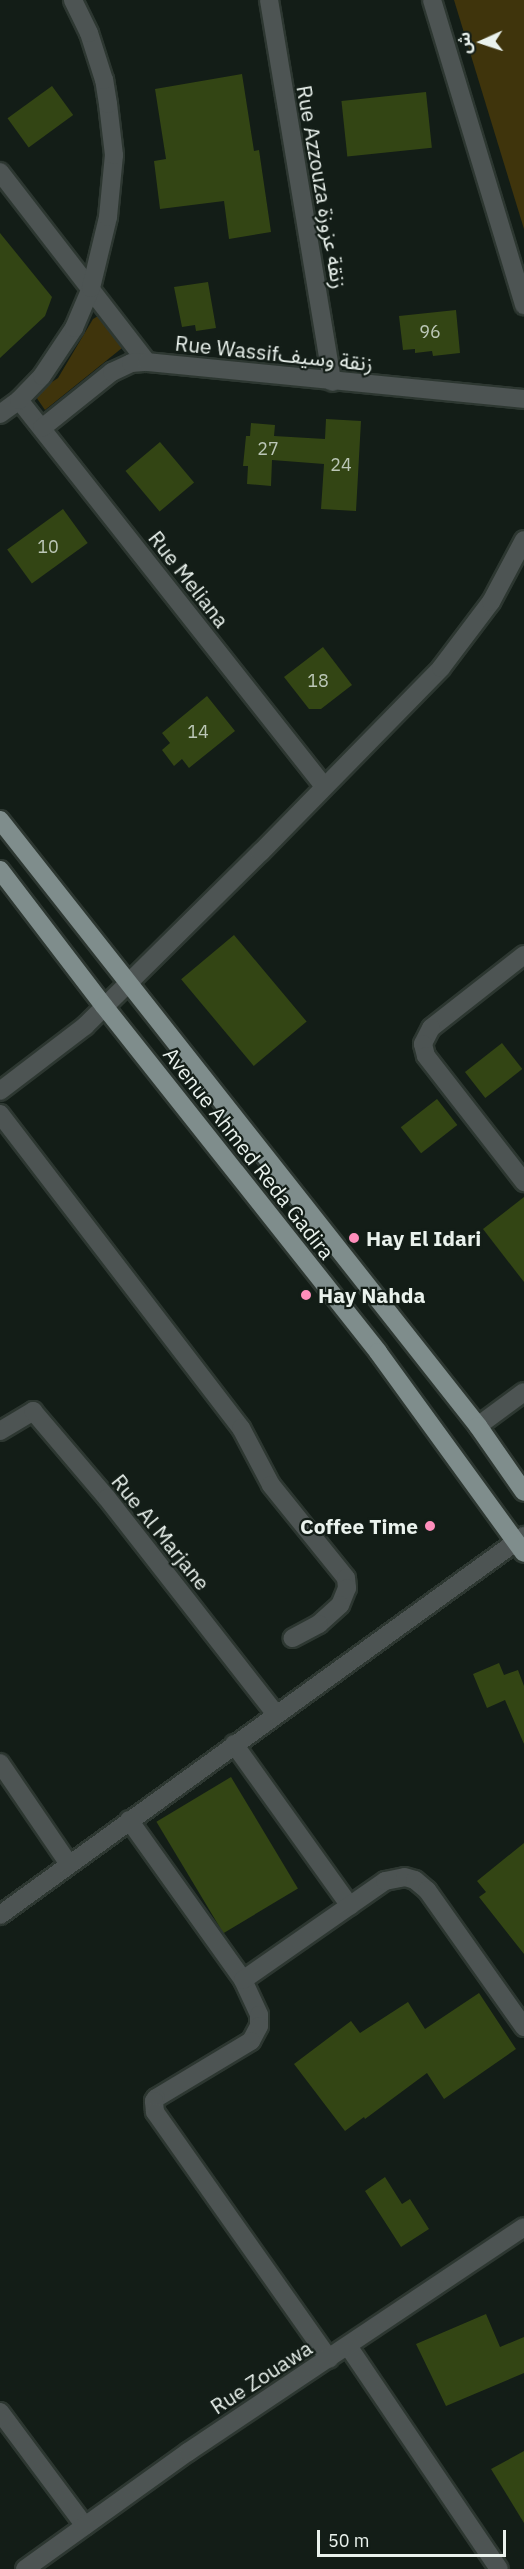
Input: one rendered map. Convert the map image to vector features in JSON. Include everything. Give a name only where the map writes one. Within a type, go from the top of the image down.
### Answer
[{"type":"main road","name":"Avenue Ahmed Reda Gadira","points":[[0,820],[478,1426],[524,1492]]},
{"type":"main road","name":"Avenue Ahmed Reda Gadira","points":[[0,870],[104,1006],[378,1352],[522,1544]]},
{"type":"street","points":[[0,414],[19,400],[60,353],[74,328],[91,288],[109,208],[113,147],[104,80],[89,33],[73,0]]},
{"type":"street","name":"Rue Azzouza زنقة عزوزة","points":[[269,0],[332,382]]},
{"type":"street","points":[[432,0],[524,305]]},
{"type":"street","points":[[0,172],[147,362]]},
{"type":"street","name":"Rue Wassifزنقة وسيف","points":[[42,428],[112,372],[122,366],[147,362],[332,382],[524,399]]},
{"type":"street","name":"Rue Meliana","points":[[19,400],[323,785]]},
{"type":"street","points":[[0,1091],[85,1026],[261,852],[323,785],[441,668],[490,602],[524,540]]},
{"type":"street","points":[[524,955],[431,1028],[423,1044],[426,1056],[524,1182]]},
{"type":"street","points":[[0,1114],[242,1428],[271,1485],[346,1578],[347,1588],[340,1605],[319,1624],[293,1638]]},
{"type":"street","points":[[478,1426],[524,1392]]},
{"type":"street","name":"Rue Al Marjane","points":[[0,1431],[33,1412],[106,1498],[276,1714]]},
{"type":"street","points":[[0,1915],[276,1714],[522,1544]]},
{"type":"street","points":[[234,1744],[350,1906]]},
{"type":"street","points":[[0,1763],[69,1864]]},
{"type":"street","points":[[129,1820],[243,1980],[259,2015],[256,2034],[250,2041],[156,2098],[153,2106],[329,2359]]},
{"type":"street","points":[[243,1980],[385,1881],[405,1877],[420,1884],[524,2027]]},
{"type":"street","name":"Rue Zouawa","points":[[25,2569],[188,2452],[524,2227]]},
{"type":"street","points":[[348,2346],[499,2569]]},
{"type":"street","points":[[0,2412],[85,2526]]},
{"type":"shaded area","points":[[454,0],[524,0],[524,229]]},
{"type":"shaded area","points":[[98,316],[122,348],[45,410],[34,394],[58,378],[93,319]]},
{"type":"building","points":[[242,74],[254,151],[259,150],[271,232],[229,239],[224,201],[160,209],[154,161],[166,159],[155,89]]},
{"type":"building","points":[[52,86],[73,115],[29,147],[8,118]]},
{"type":"building","points":[[426,92],[432,148],[347,157],[341,101]]},
{"type":"building","points":[[0,233],[52,297],[45,316],[0,358]]},
{"type":"building","points":[[208,282],[216,328],[196,331],[195,325],[182,327],[174,287]]},
{"type":"building","points":[[456,310],[460,353],[433,356],[432,351],[415,353],[415,349],[403,350],[399,316]]},
{"type":"building","points":[[326,419],[361,421],[356,511],[321,509],[324,464],[272,460],[271,486],[247,484],[248,466],[243,466],[246,436],[250,436],[251,423],[275,425],[274,436],[325,439]]},
{"type":"building","points":[[160,442],[194,483],[160,512],[126,471]]},
{"type":"building","points":[[63,509],[88,543],[32,584],[7,550]]},
{"type":"building","points":[[323,647],[352,685],[321,709],[309,709],[284,677]]},
{"type":"building","points":[[207,696],[235,731],[189,768],[182,759],[174,766],[162,750],[170,743],[162,733]]},
{"type":"building","points":[[234,935],[307,1022],[254,1066],[181,979]]},
{"type":"building","points":[[502,1043],[522,1069],[485,1098],[465,1072]]},
{"type":"building","points":[[437,1099],[457,1125],[421,1153],[401,1127]]},
{"type":"building","points":[[524,1197],[524,1282],[483,1229]]},
{"type":"building","points":[[499,1663],[504,1675],[518,1670],[524,1686],[524,1744],[505,1700],[487,1708],[473,1674]]},
{"type":"building","points":[[231,1777],[298,1888],[223,1933],[156,1822]]},
{"type":"building","points":[[524,1843],[524,1954],[479,1897],[486,1892],[477,1881]]},
{"type":"building","points":[[479,1993],[516,2049],[444,2099],[427,2073],[345,2131],[294,2064],[351,2021],[360,2033],[408,2002],[425,2029]]},
{"type":"building","points":[[385,2177],[402,2204],[410,2199],[429,2229],[401,2247],[365,2191]]},
{"type":"building","points":[[486,2314],[500,2347],[524,2337],[524,2373],[446,2406],[416,2344]]},
{"type":"building","points":[[524,2451],[524,2523],[491,2469]]},
{"type":"place","name":"Hay El Idari","points":[[354,1238]]},
{"type":"place","name":"Hay Nahda","points":[[306,1295]]},
{"type":"place","name":"Coffee Time","points":[[430,1526]]}]
